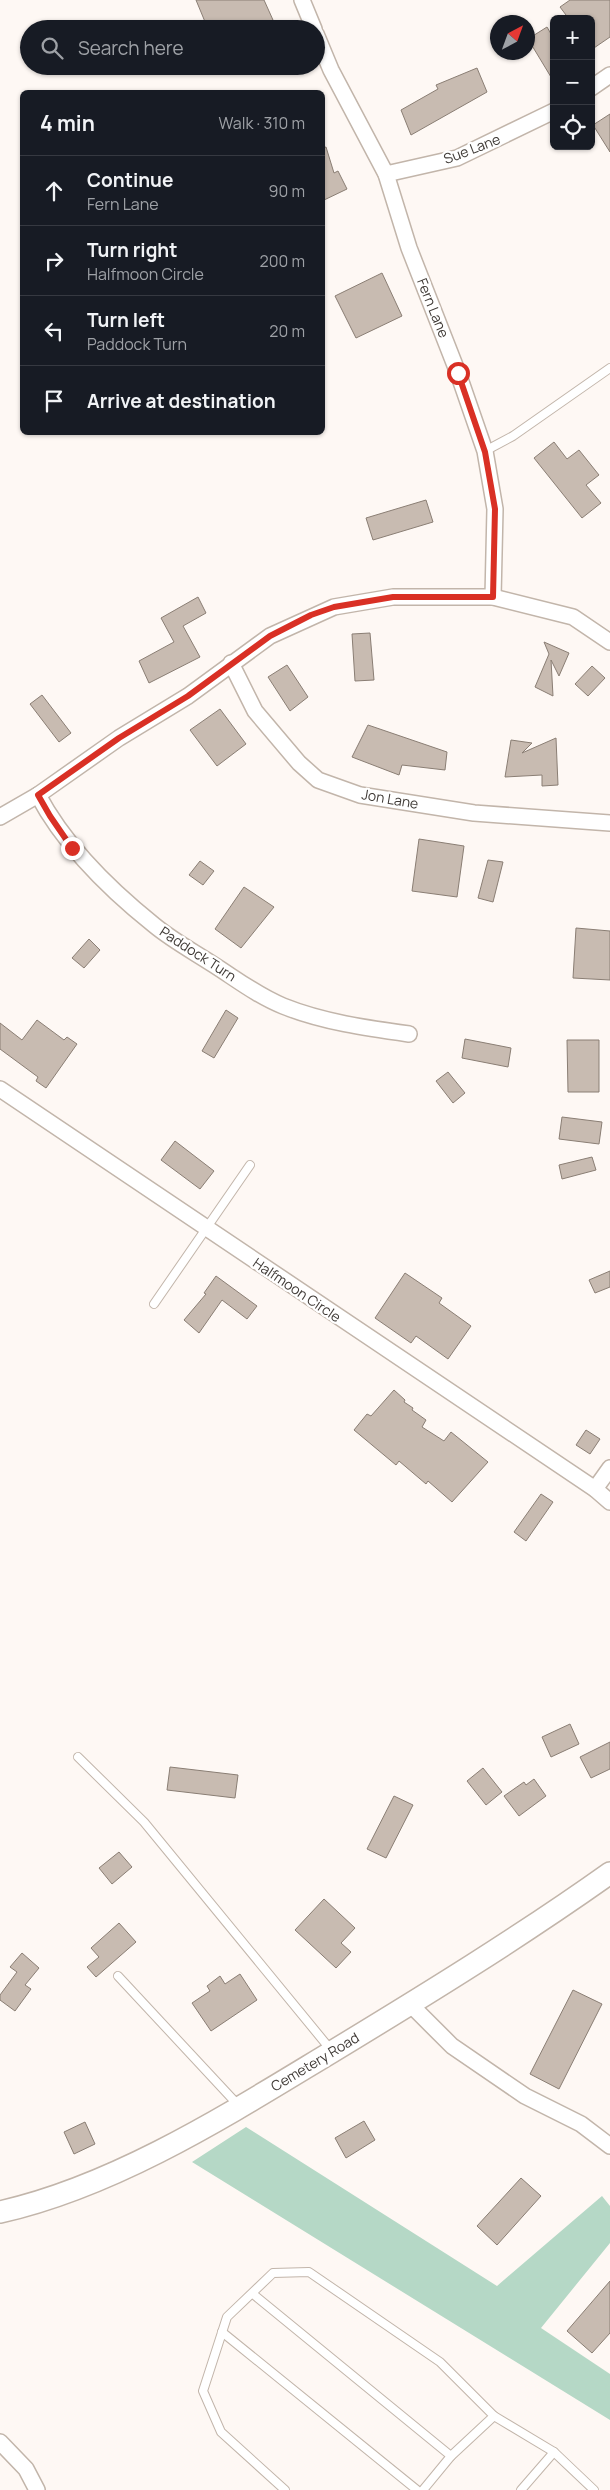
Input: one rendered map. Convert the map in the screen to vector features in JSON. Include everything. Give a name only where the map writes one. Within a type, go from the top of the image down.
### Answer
[{"type":"street","points":[[302,0],[310,20]]},
{"type":"street","name":"Fern Lane","points":[[325,56],[386,174],[409,248],[458,373],[485,452],[495,509],[493,597]]},
{"type":"street","points":[[595,85],[610,75]]},
{"type":"street","name":"Sue Lane","points":[[386,174],[457,158],[550,113]]},
{"type":"street","points":[[0,817],[38,795],[119,738],[188,696],[270,636],[334,607],[393,597],[493,597],[572,617],[610,642]]},
{"type":"street","name":"Jon Lane","points":[[231,663],[255,710],[299,763],[318,780],[360,795],[474,812],[610,823]]},
{"type":"street","name":"Paddock Turn","points":[[38,795],[72,848],[126,901],[155,926],[261,995],[283,1006],[341,1024],[409,1034]]},
{"type":"street","name":"Halfmoon Circle","points":[[0,1089],[595,1489],[610,1502]]},
{"type":"street","points":[[595,1489],[610,1468]]},
{"type":"street","name":"Cemetery Road","points":[[0,2212],[112,2174],[240,2108],[410,2004],[610,1873]]},
{"type":"street","points":[[410,2004],[452,2046],[525,2096],[581,2124],[610,2146]]},
{"type":"street","points":[[0,2442],[26,2468],[37,2490]]},
{"type":"lane","points":[[485,452],[513,436],[610,368]]},
{"type":"lane","points":[[154,1304],[250,1165]]},
{"type":"lane","points":[[78,1756],[144,1822],[332,2052]]},
{"type":"lane","points":[[118,1976],[240,2108]]},
{"type":"lane","points":[[285,2490],[221,2432],[202,2391],[226,2317],[253,2294],[273,2273],[309,2272],[440,2362],[494,2416],[554,2452],[594,2490]]},
{"type":"lane","points":[[253,2294],[451,2456]]},
{"type":"lane","points":[[222,2332],[417,2490]]},
{"type":"lane","points":[[423,2490],[451,2456],[494,2416]]},
{"type":"lane","points":[[521,2490],[554,2452]]},
{"type":"green space","points":[[246,2127],[497,2286],[602,2196],[610,2206],[610,2243],[541,2328],[610,2374],[610,2420],[192,2162]]},
{"type":"building","points":[[196,0],[264,0],[273,20],[204,20]]},
{"type":"building","points":[[570,0],[610,0],[610,37],[595,47],[595,15],[566,15],[560,7]]},
{"type":"building","points":[[547,27],[550,32],[550,75],[535,51],[535,35]]},
{"type":"building","points":[[477,68],[487,92],[411,135],[401,110],[438,89],[436,85]]},
{"type":"building","points":[[610,114],[610,152],[595,128],[595,124]]},
{"type":"building","points":[[325,147],[334,173],[338,171],[347,189],[325,200]]},
{"type":"building","points":[[382,273],[402,316],[356,338],[335,296]]},
{"type":"building","points":[[554,442],[567,459],[579,450],[599,475],[586,485],[601,503],[582,518],[534,458]]},
{"type":"building","points":[[426,500],[433,522],[373,540],[366,518]]},
{"type":"building","points":[[198,597],[206,613],[183,626],[200,657],[149,683],[139,661],[174,642],[161,618]]},
{"type":"building","points":[[370,633],[374,680],[355,681],[352,634]]},
{"type":"building","points":[[544,642],[569,653],[559,676],[551,660],[553,696],[535,687],[549,654]]},
{"type":"building","points":[[287,665],[308,697],[290,711],[268,677]]},
{"type":"building","points":[[592,666],[605,678],[588,696],[575,684]]},
{"type":"building","points":[[42,695],[71,733],[59,742],[30,704]]},
{"type":"building","points":[[220,709],[246,744],[217,766],[190,730]]},
{"type":"building","points":[[368,725],[447,752],[445,770],[402,765],[399,775],[352,757]]},
{"type":"building","points":[[556,738],[558,785],[542,786],[542,775],[505,777],[511,740],[532,743],[522,753]]},
{"type":"building","points":[[419,839],[464,846],[457,897],[412,891]]},
{"type":"building","points":[[488,860],[503,862],[493,902],[478,898]]},
{"type":"building","points":[[200,861],[214,871],[203,885],[189,875]]},
{"type":"building","points":[[244,887],[274,907],[241,948],[215,929]]},
{"type":"building","points":[[576,928],[610,931],[610,980],[573,978]]},
{"type":"building","points":[[89,939],[100,950],[84,968],[72,958]]},
{"type":"building","points":[[226,1010],[238,1018],[214,1058],[202,1051]]},
{"type":"building","points":[[37,1020],[64,1040],[67,1037],[77,1044],[46,1088],[36,1081],[38,1077],[0,1049],[0,1023],[22,1040]]},
{"type":"building","points":[[465,1039],[511,1048],[508,1067],[462,1058]]},
{"type":"building","points":[[567,1040],[599,1040],[599,1092],[568,1092]]},
{"type":"building","points":[[448,1072],[465,1093],[453,1103],[436,1081]]},
{"type":"building","points":[[562,1117],[602,1122],[599,1144],[559,1139]]},
{"type":"building","points":[[175,1141],[214,1171],[200,1189],[161,1160]]},
{"type":"building","points":[[592,1157],[596,1170],[562,1179],[559,1165]]},
{"type":"building","points":[[610,1271],[610,1287],[595,1293],[589,1280]]},
{"type":"building","points":[[405,1273],[442,1298],[439,1303],[471,1326],[448,1359],[416,1336],[411,1343],[375,1318]]},
{"type":"building","points":[[216,1276],[257,1306],[247,1319],[222,1300],[199,1333],[184,1320],[206,1294],[204,1293]]},
{"type":"building","points":[[394,1390],[405,1400],[404,1402],[413,1408],[412,1410],[426,1420],[422,1427],[444,1441],[451,1432],[488,1462],[452,1502],[428,1481],[426,1484],[399,1461],[396,1465],[354,1430],[367,1414],[371,1416]]},
{"type":"building","points":[[586,1430],[600,1439],[590,1454],[576,1445]]},
{"type":"building","points":[[541,1494],[553,1502],[526,1541],[514,1532]]},
{"type":"building","points":[[570,1724],[579,1744],[551,1757],[542,1737]]},
{"type":"building","points":[[610,1742],[610,1769],[591,1778],[580,1757]]},
{"type":"building","points":[[170,1767],[238,1775],[235,1798],[167,1790]]},
{"type":"building","points":[[483,1768],[502,1792],[486,1805],[467,1781]]},
{"type":"building","points":[[534,1779],[546,1796],[519,1816],[504,1796],[524,1782],[526,1785]]},
{"type":"building","points":[[394,1796],[413,1805],[386,1858],[367,1849]]},
{"type":"building","points":[[119,1852],[132,1867],[112,1884],[99,1868]]},
{"type":"building","points":[[324,1899],[355,1928],[341,1943],[351,1952],[336,1968],[295,1930]]},
{"type":"building","points":[[119,1923],[136,1942],[96,1977],[87,1967],[99,1957],[91,1948]]},
{"type":"building","points":[[22,1953],[39,1968],[25,1985],[31,1989],[15,2011],[0,2000],[0,1995],[17,1972],[10,1967]]},
{"type":"building","points":[[240,1974],[257,2000],[211,2031],[192,2003],[210,1991],[207,1986],[220,1976],[225,1984]]},
{"type":"building","points":[[573,1990],[602,2004],[559,2089],[530,2074]]},
{"type":"building","points":[[364,2121],[375,2140],[346,2158],[335,2138]]},
{"type":"building","points":[[85,2122],[95,2144],[74,2154],[64,2132]]},
{"type":"building","points":[[521,2178],[541,2196],[497,2245],[477,2226]]},
{"type":"building","points":[[610,2281],[610,2333],[592,2353],[567,2331]]},
{"type":"route","points":[[72,848],[38,795],[119,738],[188,696],[270,636],[311,615],[334,607],[393,597],[493,597],[495,509],[485,452],[458,373]]}]
